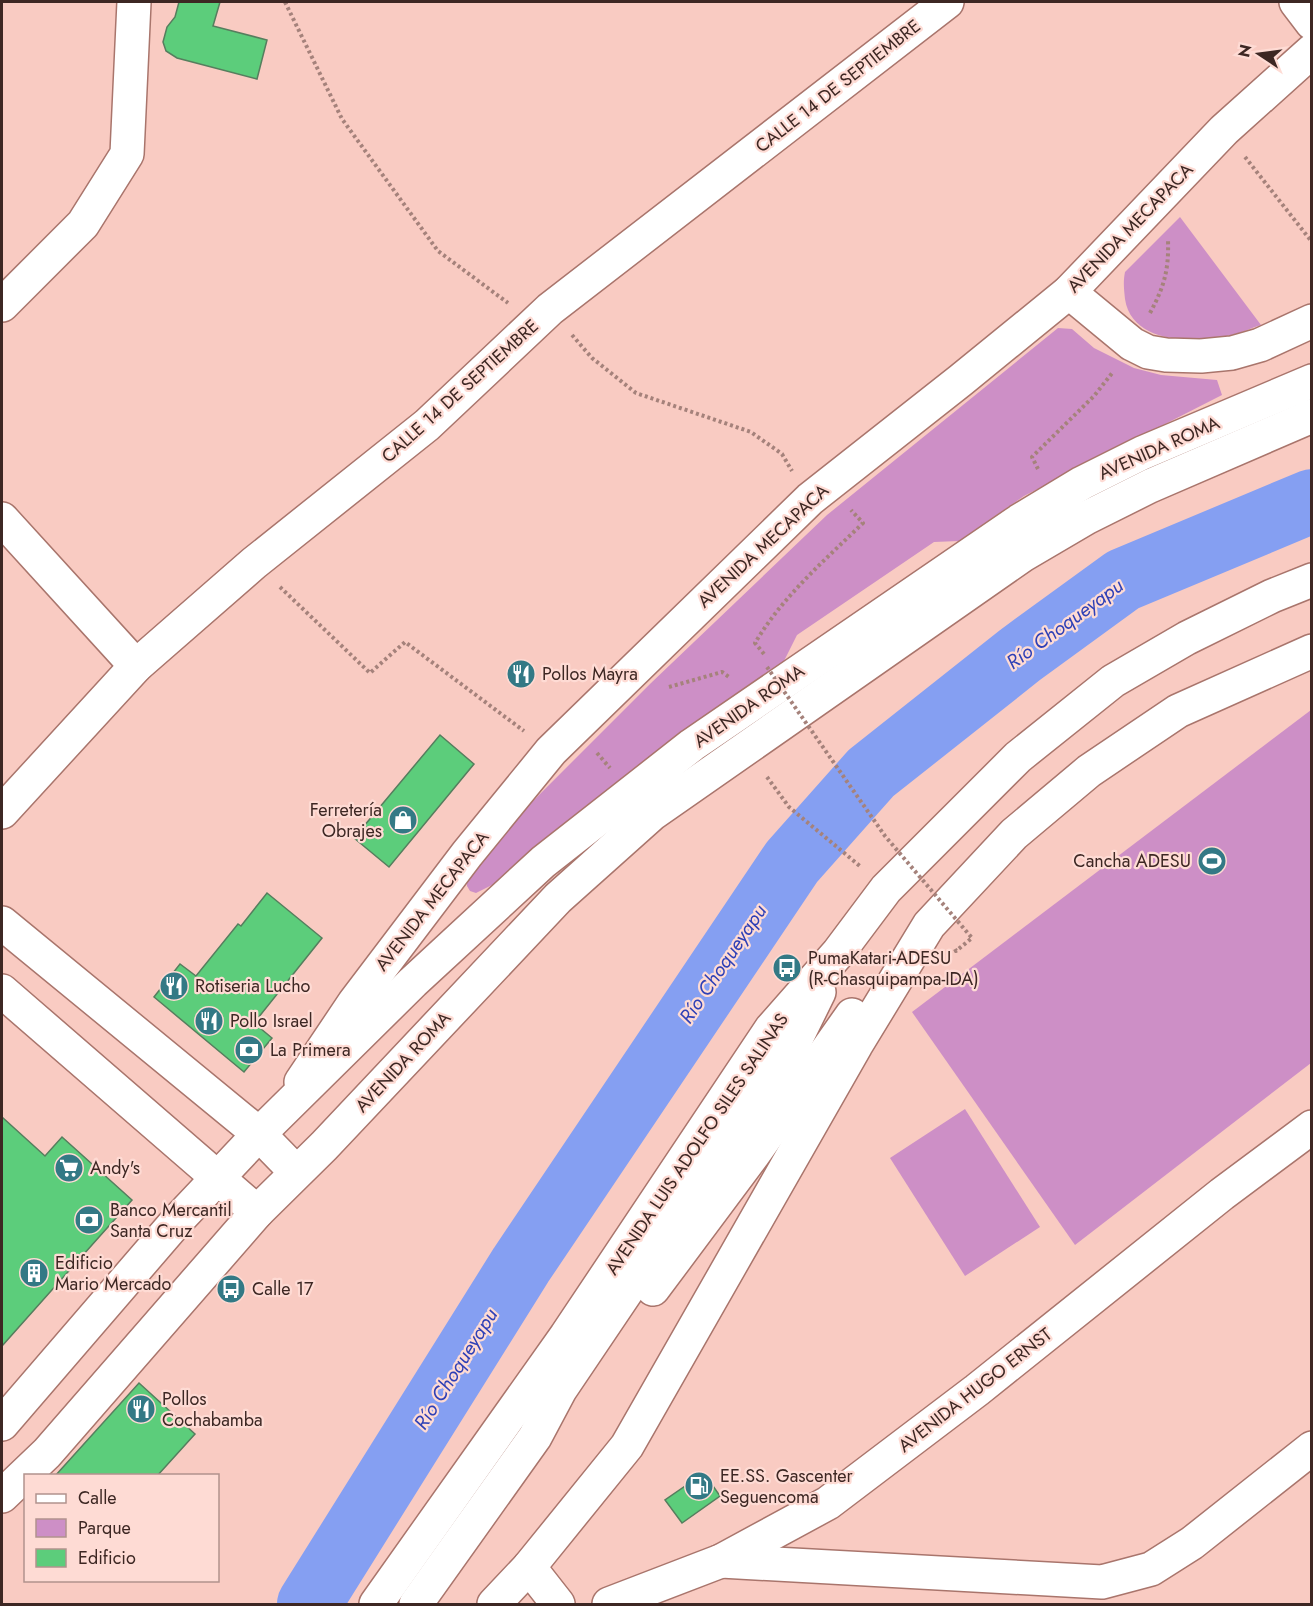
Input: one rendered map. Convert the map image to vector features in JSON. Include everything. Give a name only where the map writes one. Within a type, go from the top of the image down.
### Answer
[{"type":"main road","points":[[2,304],[82,224],[127,154],[134,2]]},
{"type":"main road","name":"CALLE 14 DE SEPTIEMBRE","points":[[2,812],[135,666],[254,563],[427,425],[543,316],[947,2]]},
{"type":"main road","points":[[1296,2],[1311,23]]},
{"type":"main road","name":"AVENIDA MECAPACA","points":[[284,1107],[354,1003],[467,854],[551,751],[810,499],[1069,292],[1224,130],[1311,51]]},
{"type":"main road","points":[[1069,292],[1132,344],[1148,352],[1167,355],[1232,354],[1260,345],[1311,321]]},
{"type":"main road","name":"AVENIDA ROMA","points":[[2,1424],[176,1222],[284,1107],[413,982],[543,862],[702,738],[1019,520],[1082,483],[1142,453],[1311,381]]},
{"type":"main road","name":"AVENIDA ROMA","points":[[25,1474],[47,1453],[257,1212],[324,1146],[558,898],[652,814],[1023,555],[1086,518],[1150,486],[1311,416]]},
{"type":"main road","points":[[2,519],[135,666]]},
{"type":"main road","name":"AVENIDA LUIS ADOLFO SILES SALINAS","points":[[376,1605],[566,1336],[771,1029],[838,953],[886,889],[1018,757],[1113,681],[1187,638],[1311,580]]},
{"type":"main road","points":[[536,1437],[569,1403],[753,1155],[873,986],[1014,834],[1089,771],[1178,711],[1311,651]]},
{"type":"main road","points":[[2,923],[259,1134],[296,1172]]},
{"type":"main road","points":[[494,1605],[529,1567],[627,1446],[856,1045],[928,925]]},
{"type":"main road","points":[[416,1605],[536,1437],[560,1390],[794,1043],[838,953]]},
{"type":"main road","points":[[2,991],[257,1212]]},
{"type":"main road","name":"AVENIDA HUGO ERNST","points":[[609,1605],[721,1561],[828,1503],[977,1390],[1222,1194],[1311,1127]]},
{"type":"main road","points":[[721,1561],[1102,1582],[1151,1569],[1192,1543],[1311,1448]]},
{"type":"main road","name":"AVENIDA ROMA","points":[[2,1496],[24,1475]]},
{"type":"main road","points":[[529,1567],[558,1605]]},
{"type":"path","points":[[285,2],[342,119],[438,251],[543,316],[636,393],[751,432],[782,454],[810,499]]},
{"type":"path","points":[[1224,130],[1311,242]]},
{"type":"path","points":[[1148,318],[1162,290],[1168,262],[1168,235],[1160,243]]},
{"type":"path","points":[[1039,471],[1032,457],[1094,396],[1115,371]]},
{"type":"path","points":[[764,654],[755,643],[775,613],[808,576],[863,523],[847,505]]},
{"type":"path","points":[[254,563],[370,673],[405,642],[551,751]]},
{"type":"path","points":[[767,667],[885,836],[972,938]]},
{"type":"path","points":[[662,688],[723,672],[730,678]]},
{"type":"path","points":[[592,748],[613,772]]},
{"type":"path","points":[[789,807],[855,862]]},
{"type":"green space","points":[[1180,217],[1261,325],[1217,338],[1184,339],[1152,333],[1130,314],[1125,299],[1125,272]]},
{"type":"green space","points":[[1058,328],[1072,329],[1094,348],[1134,368],[1161,375],[1217,380],[1222,395],[1024,496],[959,541],[934,542],[797,635],[783,663],[747,686],[641,763],[494,884],[476,893],[470,891],[467,879],[515,819],[651,683],[827,515]]},
{"type":"green space","name":"Cancha ADESU","points":[[1311,710],[1311,1063],[1075,1245],[912,1012]]},
{"type":"green space","points":[[965,1109],[1040,1227],[965,1276],[890,1158]]},
{"type":"building","points":[[179,2],[220,2],[213,26],[267,40],[257,79],[177,58],[166,51],[163,42],[167,27],[175,17]]},
{"type":"building","points":[[440,735],[474,764],[389,867],[354,838]]},
{"type":"building","points":[[267,893],[322,938],[254,1023],[272,1038],[244,1072],[154,997],[180,964],[196,976],[238,924],[241,926]]},
{"type":"building","name":"Edificio Mario Mercado","points":[[2,1117],[45,1156],[62,1137],[132,1200],[2,1346]]},
{"type":"building","name":"Pollos Cochabamba","points":[[139,1383],[195,1434],[159,1474],[57,1474]]},
{"type":"building","points":[[704,1473],[720,1496],[682,1523],[665,1500]]},
{"type":"waterway","name":"Río Choqueyapu","points":[[309,1604],[521,1265],[792,862],[871,773],[1020,655],[1123,580],[1312,501]]},
{"type":"place","name":"Pollos Mayra","points":[[521,674]]},
{"type":"place","name":"Ferretería Obrajes","points":[[403,820]]},
{"type":"place","name":"Cancha ADESU","points":[[1212,861]]},
{"type":"place","name":"PumaKatari-ADESU (R-Chasquipampa-IDA)","points":[[787,968]]},
{"type":"place","name":"Rotiseria Lucho","points":[[174,986]]},
{"type":"place","name":"Pollo Israel","points":[[209,1021]]},
{"type":"place","name":"La Primera","points":[[249,1050]]},
{"type":"place","name":"Andy's","points":[[69,1168]]},
{"type":"place","name":"Banco Mercantil Santa Cruz","points":[[89,1220]]},
{"type":"place","name":"Edificio Mario Mercado","points":[[34,1273]]},
{"type":"place","name":"Calle 17","points":[[231,1289]]},
{"type":"place","name":"Pollos Cochabamba","points":[[141,1409]]},
{"type":"place","name":"EE.SS. Gascenter Seguencoma","points":[[699,1486]]}]
